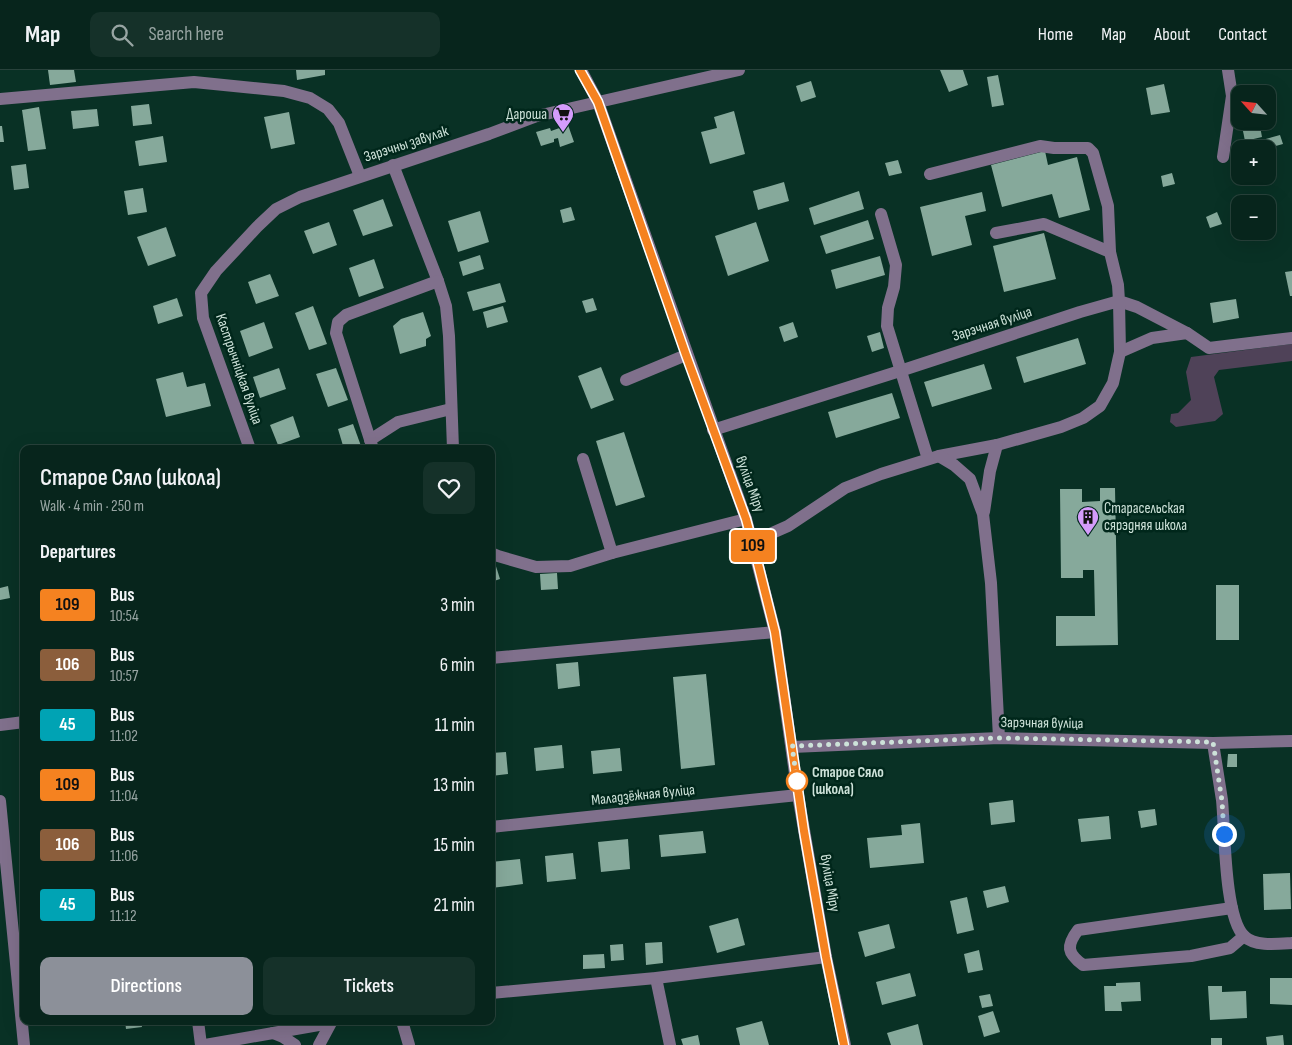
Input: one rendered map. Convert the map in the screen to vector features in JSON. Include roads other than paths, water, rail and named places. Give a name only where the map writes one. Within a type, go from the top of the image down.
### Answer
[{"type":"street","name":"вуліца Міру","points":[[580,70],[598,102],[686,355],[746,519],[775,632],[798,795],[826,957],[844,1045]]},
{"type":"street","name":"Зарэчны завулак","points":[[0,99],[194,82],[284,91],[310,98],[328,109],[339,123],[360,176],[489,134],[537,116],[739,70]]},
{"type":"street","points":[[1223,157],[1232,96],[1228,70]]},
{"type":"street","points":[[752,542],[788,526],[845,488],[881,474],[934,457],[997,445],[1061,427],[1083,418],[1100,406],[1113,383],[1120,352],[1118,284],[1110,252],[1108,206],[1093,153],[1088,148],[1040,146],[930,174]]},
{"type":"street","points":[[393,165],[446,306],[449,336],[453,445]]},
{"type":"street","name":"Кастрычніцкая вуліца","points":[[249,445],[204,318],[201,293],[216,271],[276,209],[300,197],[360,176]]},
{"type":"street","points":[[881,214],[896,265],[894,286],[888,308],[888,326],[900,371],[934,457],[954,465],[970,478],[983,514],[991,583],[999,738]]},
{"type":"street","points":[[996,233],[1044,224],[1110,252]]},
{"type":"street","points":[[438,281],[346,315],[338,322],[336,333],[372,444],[398,422],[451,409]]},
{"type":"street","points":[[1119,301],[1137,307],[1187,333],[1210,348],[1292,338]]},
{"type":"street","name":"Зарэчная вуліца","points":[[713,430],[1119,301]]},
{"type":"street","points":[[1120,352],[1152,338],[1187,333]]},
{"type":"street","points":[[626,380],[686,355]]},
{"type":"street","points":[[983,514],[990,471],[997,445]]},
{"type":"street","points":[[583,459],[612,553]]},
{"type":"street","points":[[495,555],[536,568],[570,566],[612,553],[746,519]]},
{"type":"street","points":[[495,658],[775,632]]},
{"type":"street","points":[[0,725],[20,722]]},
{"type":"street","name":"Зарэчная вуліца","points":[[792,746],[999,738],[1213,742],[1292,741]]},
{"type":"street","points":[[1213,742],[1222,801],[1225,850],[1232,908],[1236,925],[1244,936],[1271,945],[1292,944]]},
{"type":"street","name":"Маладзёжная вуліца","points":[[495,827],[798,795]]},
{"type":"street","points":[[0,800],[20,1004]]},
{"type":"street","points":[[1232,908],[1078,930],[1071,939],[1070,948],[1073,958],[1083,965],[1100,964],[1191,956],[1230,948],[1244,936]]},
{"type":"street","points":[[495,993],[656,978],[826,957]]},
{"type":"street","points":[[656,978],[670,1045]]},
{"type":"street","points":[[22,1025],[24,1045]]},
{"type":"street","points":[[198,1025],[201,1045]]},
{"type":"street","points":[[205,1045],[315,1025]]},
{"type":"street","points":[[318,1045],[329,1025]]},
{"type":"street","points":[[403,1025],[409,1045]]},
{"type":"street","points":[[272,1033],[283,1037],[295,1045]]},
{"type":"place","name":"Дароша","points":[[563,133]]},
{"type":"place","name":"Старасельская сярэдняя школа","points":[[1088,536]]},
{"type":"place","name":"Старое Сяло (школа)","points":[[797,781]]}]
